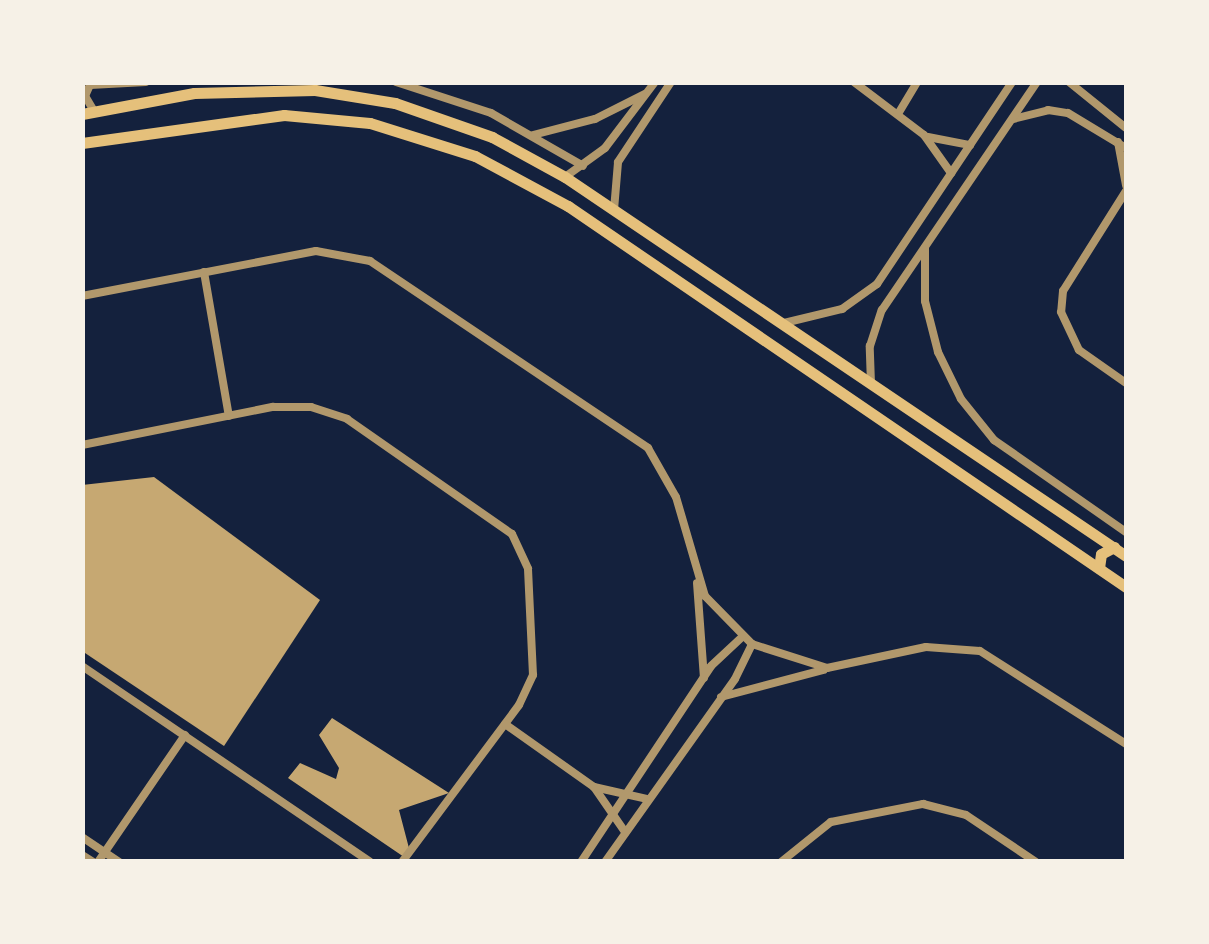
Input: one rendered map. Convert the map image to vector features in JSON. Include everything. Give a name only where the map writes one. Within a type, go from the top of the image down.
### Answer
[{"type":"main road","points":[[87,111],[234,89],[355,95],[463,124],[566,177],[1126,556]]},
{"type":"main road","points":[[82,143],[284,115],[370,123],[476,156],[568,206],[1126,587]]},
{"type":"main road","points":[[1056,539],[1069,517]]},
{"type":"main road","points":[[1098,568],[1102,554],[1114,548]]},
{"type":"street","points":[[87,111],[85,96],[90,85],[146,82]]},
{"type":"street","points":[[396,82],[468,104],[533,134],[584,166]]},
{"type":"street","points":[[614,210],[618,162],[670,82]]},
{"type":"street","points":[[854,82],[924,135],[951,173]]},
{"type":"street","points":[[898,114],[917,82]]},
{"type":"street","points":[[780,323],[832,313],[877,284],[1012,82]]},
{"type":"street","points":[[872,384],[870,346],[892,294],[1036,82]]},
{"type":"street","points":[[1069,82],[1126,128]]},
{"type":"street","points":[[533,134],[595,119],[652,87]]},
{"type":"street","points":[[566,177],[584,166],[652,87]]},
{"type":"street","points":[[1011,120],[1029,112],[1068,114],[1126,148]]},
{"type":"street","points":[[622,126],[635,134]]},
{"type":"street","points":[[924,135],[970,146]]},
{"type":"street","points":[[1118,142],[1126,188],[1063,291],[1061,312],[1079,350],[1126,383]]},
{"type":"street","points":[[925,248],[934,335],[961,400],[994,440],[1126,532]]},
{"type":"street","points":[[82,296],[330,251],[370,261],[397,277],[648,448],[676,497],[697,579],[704,678]]},
{"type":"street","points":[[204,272],[228,416]]},
{"type":"street","points":[[877,284],[892,294]]},
{"type":"street","points":[[82,445],[292,405],[330,411],[512,534],[528,570],[534,659],[528,691],[402,862]]},
{"type":"street","points":[[697,579],[715,612],[742,638],[827,668]]},
{"type":"street","points":[[580,862],[704,678],[742,638]]},
{"type":"street","points":[[605,862],[721,697],[752,644]]},
{"type":"street","points":[[721,697],[827,668],[926,648],[980,651],[1126,744]]},
{"type":"street","points":[[82,666],[370,862]]},
{"type":"street","points":[[505,724],[594,787],[611,817],[625,832]]},
{"type":"street","points":[[82,855],[95,862],[105,852],[184,735]]},
{"type":"street","points":[[594,787],[629,790],[647,799]]},
{"type":"street","points":[[780,862],[831,822],[923,804],[966,815],[1036,862]]},
{"type":"street","points":[[82,836],[119,862]]},
{"type":"building","points":[[154,477],[320,600],[224,746],[82,651],[82,485]]},
{"type":"building","points":[[332,718],[449,793],[399,810],[410,852],[404,857],[288,778],[300,763],[336,779],[339,768],[319,735]]}]
